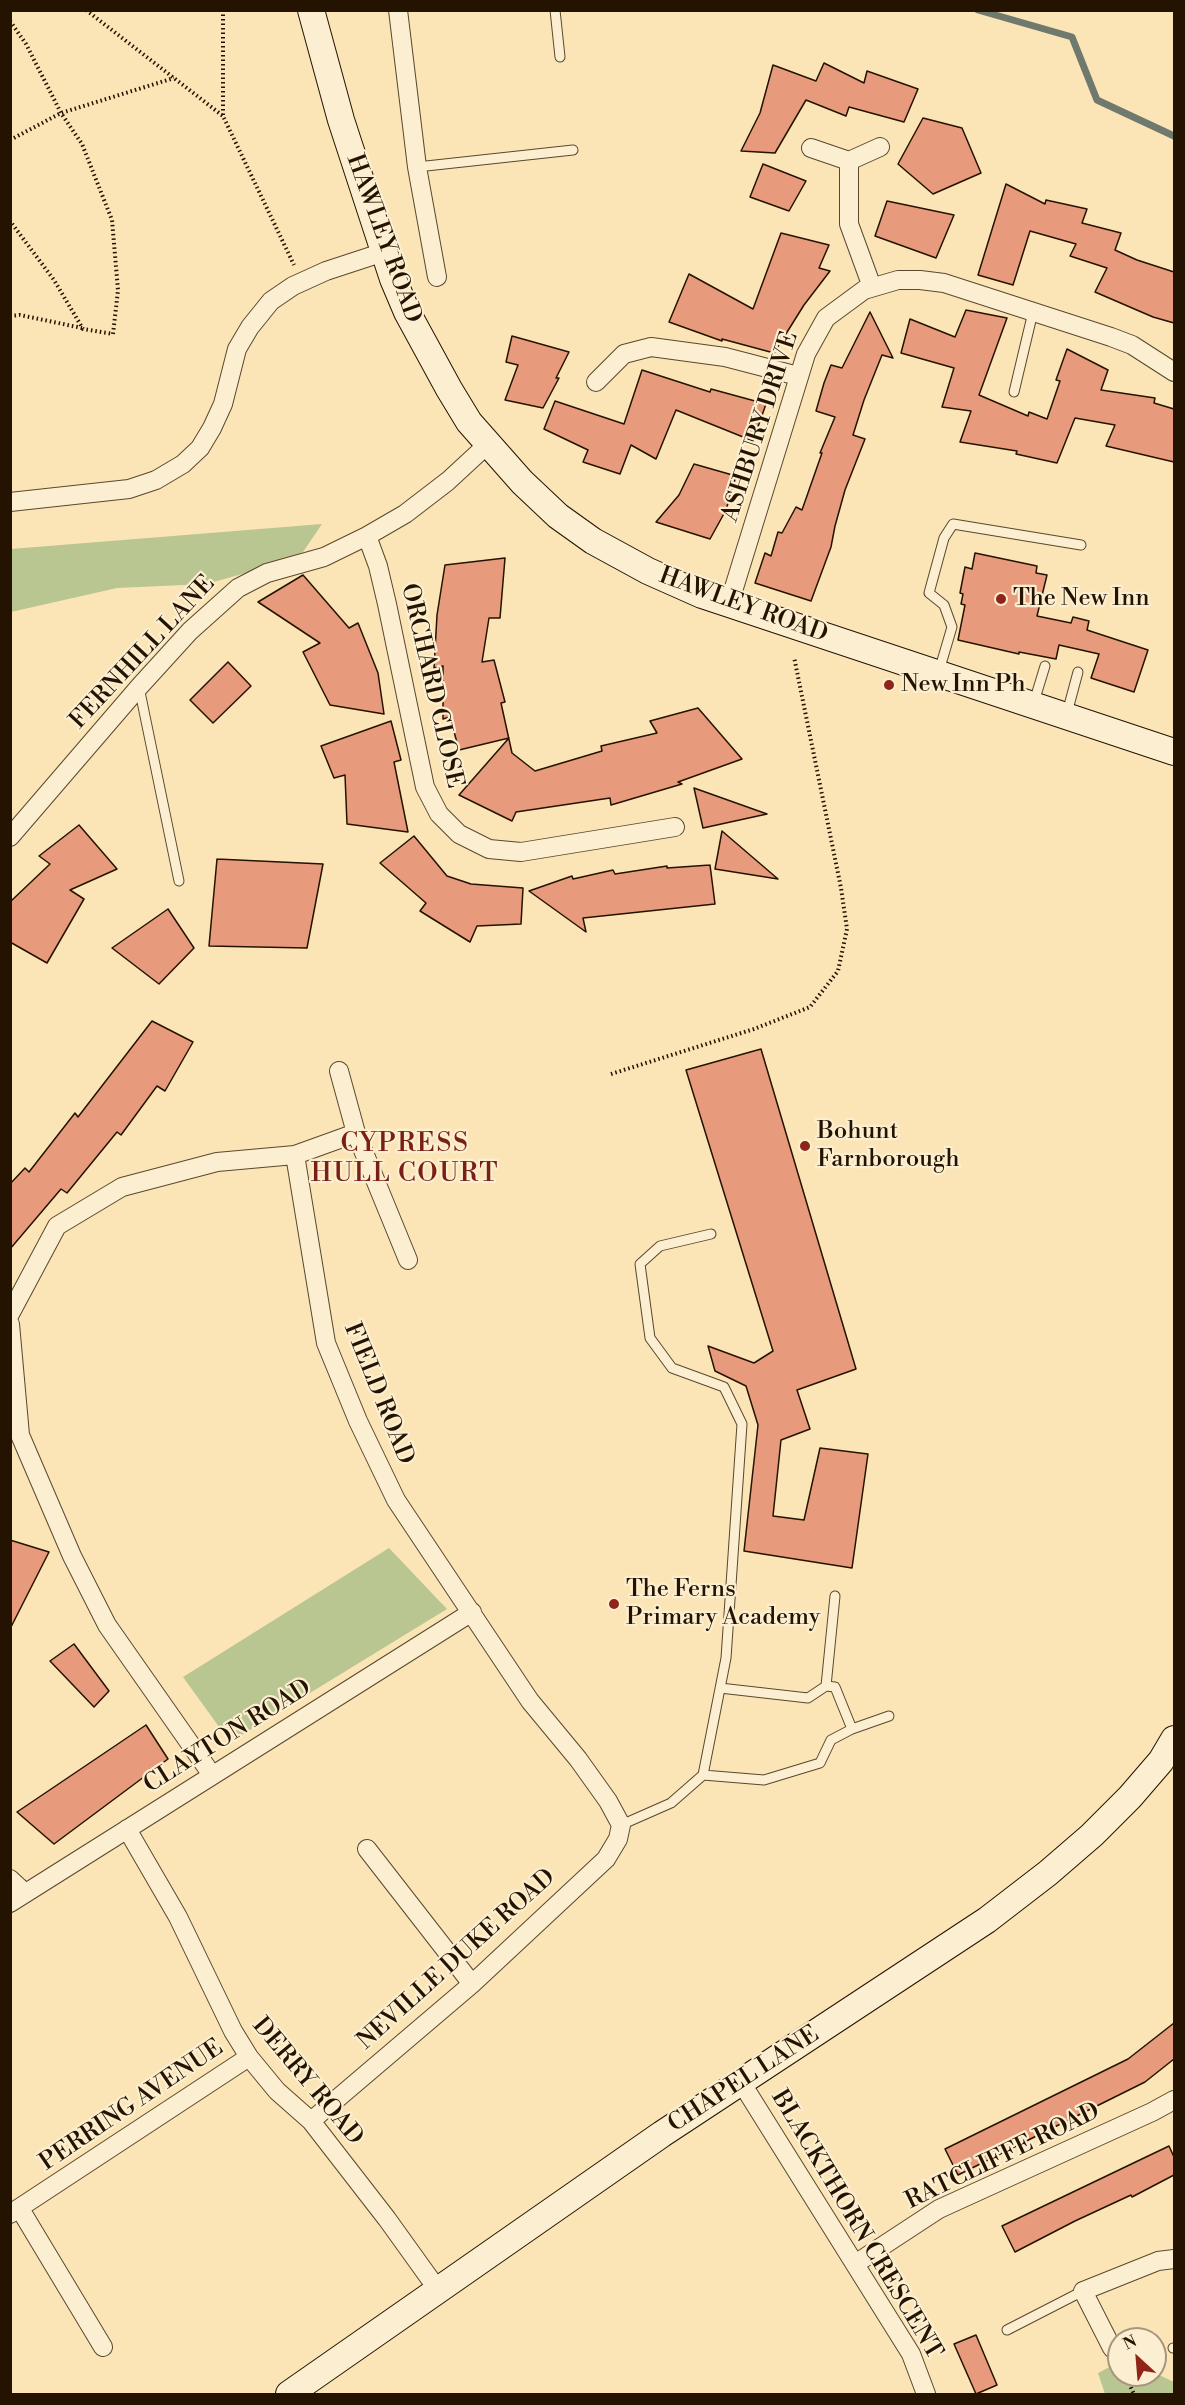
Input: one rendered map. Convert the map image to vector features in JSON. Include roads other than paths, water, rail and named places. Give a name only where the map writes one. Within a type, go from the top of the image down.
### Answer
[{"type":"main road","name":"HAWLEY ROAD","points":[[311,10],[341,120],[384,252],[407,312],[469,422],[522,482],[558,516],[592,541],[671,582],[729,604],[1174,752]]},
{"type":"main road","name":"CHAPEL LANE","points":[[289,2394],[662,2134],[987,1920],[1048,1873],[1092,1835],[1130,1797],[1161,1761],[1174,1740]]},
{"type":"street","name":"HAWLEY ROAD","points":[[398,10],[417,167],[437,277]]},
{"type":"street","points":[[811,148],[849,161],[880,147]]},
{"type":"street","points":[[849,161],[849,224],[872,287]]},
{"type":"street","points":[[10,501],[129,489],[156,480],[183,464],[200,448],[212,429],[223,404],[237,349],[250,327],[271,301],[302,281],[384,252]]},
{"type":"street","name":"ASHBURY DRIVE","points":[[729,604],[798,376],[817,331],[826,318],[872,287],[898,280],[944,283],[1132,345],[1174,372]]},
{"type":"street","points":[[596,382],[624,354],[651,347],[725,357],[798,376]]},
{"type":"street","name":"FERNHILL LANE","points":[[10,837],[190,631],[238,588],[267,573],[324,557],[367,536],[405,514],[448,481],[488,444]]},
{"type":"street","name":"ORCHARD CLOSE","points":[[367,536],[378,566],[387,604],[425,787],[439,814],[459,834],[489,849],[521,852],[675,827]]},
{"type":"street","points":[[339,1071],[356,1133],[408,1260]]},
{"type":"street","points":[[10,1314],[57,1226],[122,1187],[217,1162],[295,1155],[356,1133]]},
{"type":"street","name":"FIELD ROAD","points":[[295,1155],[326,1343],[358,1421],[396,1500],[530,1701],[578,1759],[608,1801],[621,1825]]},
{"type":"street","points":[[10,1324],[20,1436],[72,1556],[107,1624],[212,1775]]},
{"type":"street","name":"CLAYTON ROAD","points":[[18,1898],[472,1612]]},
{"type":"street","name":"NEVILLE DUKE ROAD","points":[[311,2121],[472,1984],[606,1859],[618,1839],[621,1825]]},
{"type":"street","name":"DERRY ROAD","points":[[127,1829],[178,1917],[233,2031],[249,2057],[277,2091],[311,2121],[387,2219],[438,2290]]},
{"type":"street","points":[[367,1849],[472,1984]]},
{"type":"street","points":[[10,1879],[18,1898]]},
{"type":"street","name":"PERRING AVENUE","points":[[15,2212],[249,2057]]},
{"type":"street","name":"BLACKTHORN CRESCENT","points":[[741,2082],[911,2354],[926,2394]]},
{"type":"street","name":"RATCLIFFE ROAD","points":[[855,2264],[939,2209],[1174,2100]]},
{"type":"street","points":[[15,2212],[103,2347]]},
{"type":"street","points":[[1107,2338],[1083,2291],[1158,2261],[1174,2259]]},
{"type":"lane","points":[[555,10],[560,57]]},
{"type":"lane","points":[[417,167],[573,150]]},
{"type":"lane","points":[[1014,392],[1033,312]]},
{"type":"lane","points":[[938,673],[952,627],[944,605],[929,593],[944,538],[953,524],[1080,545]]},
{"type":"lane","points":[[1033,705],[1045,666]]},
{"type":"lane","points":[[1066,716],[1078,672]]},
{"type":"lane","points":[[139,687],[179,881]]},
{"type":"lane","points":[[621,1825],[671,1803],[703,1775],[726,1658],[742,1424],[724,1387],[672,1368],[650,1338],[640,1264],[660,1246],[711,1234]]},
{"type":"lane","points":[[826,1686],[835,1596]]},
{"type":"lane","points":[[720,1688],[808,1698],[826,1686],[835,1687],[852,1729]]},
{"type":"lane","points":[[703,1775],[764,1780],[787,1773],[820,1762],[831,1740],[852,1729],[889,1716]]},
{"type":"lane","points":[[1007,2330],[1083,2291]]},
{"type":"waterway","points":[[978,10],[1072,37],[1097,100],[1174,136]]},
{"type":"place","name":"The New Inn","points":[[1001,599]]},
{"type":"place","name":"New Inn Ph","points":[[889,685]]},
{"type":"place","name":"Bohunt Farnborough","points":[[805,1146]]},
{"type":"place","name":"The Ferns Primary Academy","points":[[614,1604]]},
{"type":"district","name":"CYPRESS HULL COURT","points":[[405,1160]]}]
